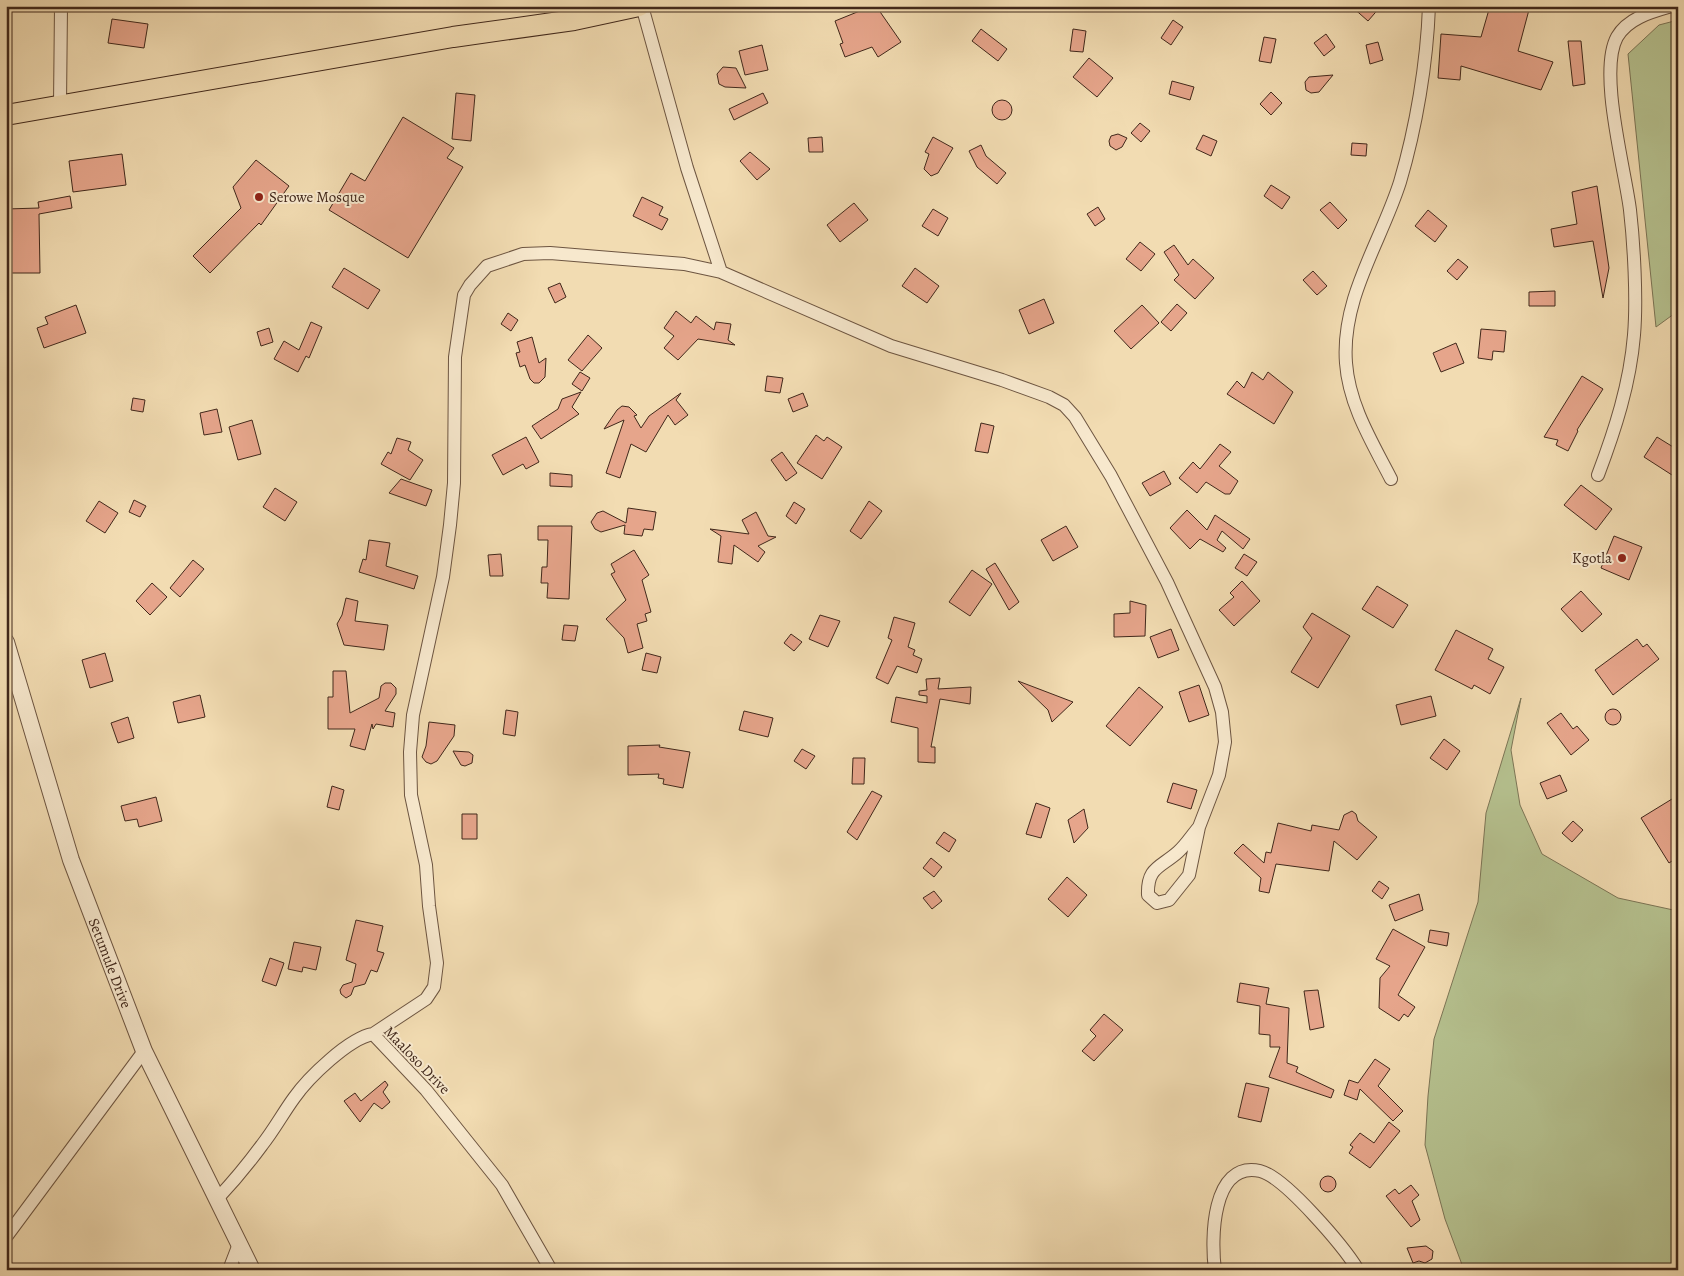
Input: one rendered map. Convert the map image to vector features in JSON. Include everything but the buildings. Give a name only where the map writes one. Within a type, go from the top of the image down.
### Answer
[{"type":"main road","points":[[6,115],[60,104],[454,37],[574,20],[640,6]]},
{"type":"street","points":[[60,104],[61,6]]},
{"type":"street","points":[[640,6],[687,168],[721,272]]},
{"type":"street","points":[[1391,479],[1357,412],[1346,363],[1348,328],[1362,272],[1399,183],[1415,116],[1429,6]]},
{"type":"street","points":[[1598,475],[1621,413],[1634,335],[1630,210],[1613,114],[1611,62],[1617,38],[1632,20],[1672,6]]},
{"type":"street","points":[[373,1034],[426,999],[434,987],[437,963],[429,906],[426,865],[411,795],[410,752],[413,715],[443,577],[450,525],[454,483],[455,357],[464,295],[487,266],[523,254],[550,253],[684,264],[721,272],[891,346],[1049,397],[1064,405],[1076,417],[1111,476],[1163,574],[1215,687],[1222,712],[1225,742],[1219,775],[1199,827],[1189,875],[1169,900],[1157,903],[1148,895],[1147,880],[1159,865],[1178,852],[1199,827]]},
{"type":"street","name":"Setumule Drive","points":[[6,642],[71,860],[144,1051],[252,1270]]},
{"type":"street","name":"Maaloso Drive","points":[[218,1198],[258,1151],[295,1096],[335,1056],[362,1036],[373,1034],[426,1090],[502,1184],[550,1270]]},
{"type":"street","points":[[6,1237],[144,1051]]},
{"type":"street","points":[[1215,1270],[1212,1245],[1217,1205],[1227,1184],[1243,1171],[1260,1171],[1278,1181],[1328,1230],[1358,1270]]},
{"type":"street","points":[[228,1270],[240,1244]]},
{"type":"green space","points":[[1678,20],[1678,311],[1656,327],[1628,54],[1659,25]]},
{"type":"green space","points":[[1521,698],[1511,750],[1520,805],[1542,854],[1618,898],[1678,911],[1678,1270],[1464,1270],[1445,1219],[1425,1145],[1434,1039],[1478,902],[1486,813]]},
{"type":"place","name":"Serowe Mosque","points":[[259,197]]},
{"type":"place","name":"Kgotla","points":[[1622,558]]}]
